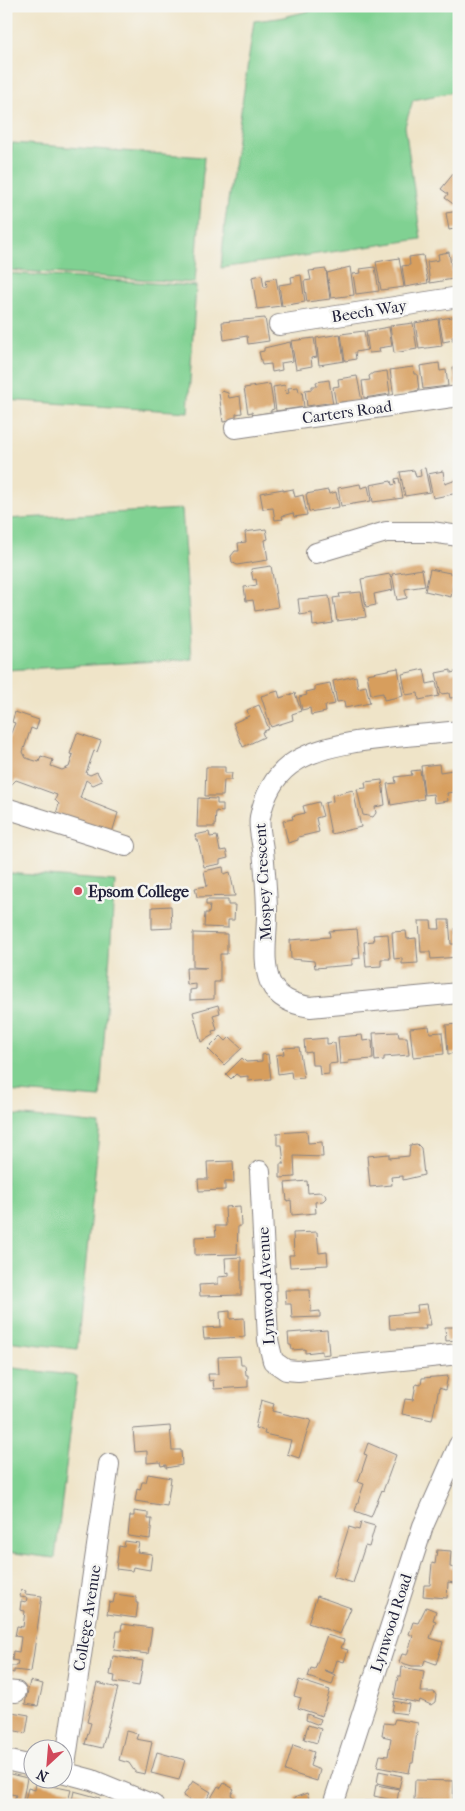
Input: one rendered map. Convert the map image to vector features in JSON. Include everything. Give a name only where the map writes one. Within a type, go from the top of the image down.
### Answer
[{"type":"street","name":"Beech Way","points":[[279,325],[459,297]]},
{"type":"street","name":"Carters Road","points":[[234,428],[459,396]]},
{"type":"street","points":[[316,553],[370,535],[386,532],[423,532],[459,536]]},
{"type":"street","name":"Mospey Crescent","points":[[459,731],[353,743],[312,753],[289,766],[279,775],[270,787],[259,819],[266,884],[267,967],[270,982],[277,994],[292,1004],[310,1007],[459,993]]},
{"type":"street","points":[[6,808],[126,846]]},
{"type":"street","name":"Lynwood Avenue","points":[[260,1171],[268,1340],[273,1361],[286,1370],[298,1371],[459,1354]]},
{"type":"street","name":"Lynwood Road","points":[[332,1805],[423,1526],[459,1445]]},
{"type":"street","name":"College Avenue","points":[[68,1738],[110,1464]]},
{"type":"street","points":[[6,1760],[22,1764]]},
{"type":"street","points":[[72,1774],[92,1780],[153,1805]]},
{"type":"green space","points":[[330,6],[459,6],[459,91],[413,100],[405,126],[421,239],[221,268],[225,222],[254,21],[279,18]]},
{"type":"green space","points":[[12,143],[204,157],[195,283],[6,270],[6,228]]},
{"type":"green space","points":[[6,273],[196,286],[188,412],[6,400]]},
{"type":"green space","points":[[182,509],[192,659],[6,670],[6,519]]},
{"type":"green space","points":[[6,873],[115,881],[100,1098],[6,1091]]},
{"type":"green space","points":[[6,1114],[100,1124],[77,1349],[6,1341]]},
{"type":"green space","points":[[6,1367],[77,1376],[55,1558],[6,1552]]},
{"type":"building","points":[[454,173],[457,176],[459,173],[459,202],[456,206],[445,198],[448,194],[441,189]]},
{"type":"building","points":[[459,211],[459,228],[449,230],[446,213]]},
{"type":"building","points":[[449,252],[453,279],[430,283],[427,262],[439,260],[438,254]]},
{"type":"building","points":[[423,255],[428,283],[405,287],[402,266],[410,265],[409,257]]},
{"type":"building","points":[[459,257],[459,278],[455,279],[452,258]]},
{"type":"building","points":[[399,258],[404,287],[381,290],[376,262]]},
{"type":"building","points":[[350,267],[354,295],[331,298],[327,273]]},
{"type":"building","points":[[375,267],[379,291],[356,294],[353,274],[361,273],[360,269]]},
{"type":"building","points":[[326,269],[330,299],[307,302],[304,281],[311,280],[309,271]]},
{"type":"building","points":[[262,275],[264,287],[267,287],[266,280],[276,278],[281,306],[257,309],[252,277]]},
{"type":"building","points":[[301,275],[305,302],[282,306],[279,285],[292,283],[291,277]]},
{"type":"building","points":[[459,316],[459,336],[452,337],[453,340],[443,342],[439,319]]},
{"type":"building","points":[[265,318],[269,341],[248,344],[247,336],[224,340],[222,322]]},
{"type":"building","points":[[438,319],[442,346],[419,349],[415,323]]},
{"type":"building","points":[[413,323],[417,349],[394,353],[390,326]]},
{"type":"building","points":[[389,327],[392,346],[379,348],[380,352],[369,353],[366,331]]},
{"type":"building","points":[[364,331],[367,350],[355,352],[356,359],[345,361],[341,334]]},
{"type":"building","points":[[340,334],[344,361],[319,365],[316,338]]},
{"type":"building","points":[[314,338],[317,357],[311,358],[312,366],[296,369],[291,341]]},
{"type":"building","points":[[290,342],[293,361],[281,363],[282,370],[272,372],[271,364],[262,365],[259,352],[264,351],[264,348]]},
{"type":"building","points":[[439,363],[440,371],[446,370],[448,386],[423,389],[420,366]]},
{"type":"building","points":[[413,367],[414,374],[417,374],[419,390],[394,397],[390,370]]},
{"type":"building","points":[[453,367],[459,367],[459,384],[455,385]]},
{"type":"building","points":[[387,371],[390,394],[364,398],[362,381],[370,380],[369,376],[373,373]]},
{"type":"building","points":[[357,376],[362,401],[341,402],[342,404],[336,405],[333,387],[339,386],[338,379]]},
{"type":"building","points":[[329,380],[333,405],[329,406],[328,403],[307,406],[305,390],[312,389],[312,386],[317,386],[316,382]]},
{"type":"building","points":[[270,384],[274,409],[271,412],[253,415],[252,412],[248,413],[244,388]]},
{"type":"building","points":[[285,385],[286,394],[289,393],[288,388],[298,387],[299,392],[302,391],[304,407],[276,411],[273,387]]},
{"type":"building","points":[[222,391],[228,393],[229,398],[240,396],[242,413],[236,414],[236,420],[223,422],[219,393]]},
{"type":"building","points":[[425,468],[430,492],[405,496],[400,472],[414,470],[416,477],[421,476],[420,469]]},
{"type":"building","points":[[443,471],[445,484],[456,480],[458,493],[433,498],[428,474]]},
{"type":"building","points":[[399,478],[403,498],[373,502],[370,485],[391,481],[392,485],[396,484],[395,479]]},
{"type":"building","points":[[360,484],[361,488],[368,486],[371,501],[341,506],[338,488]]},
{"type":"building","points":[[283,489],[283,491],[293,489],[295,497],[303,495],[307,515],[294,517],[293,513],[282,516],[283,519],[275,520],[273,508],[263,509],[260,493]]},
{"type":"building","points":[[328,490],[329,494],[336,492],[339,507],[309,512],[306,494]]},
{"type":"building","points":[[266,529],[268,539],[265,540],[268,560],[237,565],[232,562],[231,556],[235,551],[239,551],[238,543],[246,542],[245,532]]},
{"type":"building","points":[[271,566],[278,607],[255,611],[253,600],[246,601],[244,587],[257,585],[256,579],[253,580],[251,569]]},
{"type":"building","points":[[422,569],[425,586],[405,589],[407,598],[397,600],[392,574]]},
{"type":"building","points":[[430,569],[455,574],[451,597],[425,591]]},
{"type":"building","points":[[390,574],[393,590],[374,594],[376,605],[366,607],[361,579]]},
{"type":"building","points":[[361,592],[366,617],[337,621],[333,598],[340,597],[339,594]]},
{"type":"building","points":[[329,596],[333,623],[313,626],[312,613],[300,615],[298,599]]},
{"type":"building","points":[[398,668],[403,696],[384,700],[383,693],[371,695],[367,674]]},
{"type":"building","points":[[424,669],[427,684],[436,682],[439,696],[419,700],[418,693],[406,695],[402,674]]},
{"type":"building","points":[[451,670],[451,673],[459,671],[459,697],[450,698],[449,693],[441,694],[436,673]]},
{"type":"building","points":[[356,676],[358,688],[366,686],[370,703],[345,708],[344,701],[337,702],[333,681]]},
{"type":"building","points":[[330,683],[335,704],[325,706],[326,712],[311,715],[310,708],[302,710],[299,697],[307,695],[306,692],[315,690],[315,686]]},
{"type":"building","points":[[278,691],[280,698],[295,693],[301,711],[292,714],[293,720],[271,727],[261,696]]},
{"type":"building","points":[[259,705],[269,729],[262,732],[264,737],[243,747],[233,723],[249,716],[247,710]]},
{"type":"building","points":[[15,712],[39,720],[36,730],[31,728],[23,752],[26,758],[39,762],[41,756],[53,760],[51,766],[62,770],[69,767],[73,755],[70,754],[77,733],[101,741],[97,752],[94,751],[86,773],[90,775],[97,772],[102,781],[93,785],[86,780],[80,798],[118,813],[112,833],[56,814],[59,804],[55,800],[57,795],[16,780],[11,785],[6,784],[6,745],[15,723],[12,722]]},
{"type":"building","points":[[439,764],[440,772],[453,770],[455,792],[447,793],[448,801],[434,803],[433,794],[424,795],[421,766]]},
{"type":"building","points":[[206,767],[225,767],[225,773],[232,773],[231,780],[224,780],[223,796],[205,796]]},
{"type":"building","points":[[420,770],[424,799],[391,805],[387,784],[396,783],[395,777],[412,775],[411,771]]},
{"type":"building","points":[[382,780],[385,805],[375,807],[376,813],[373,817],[363,815],[357,789],[366,788],[365,782]]},
{"type":"building","points":[[353,790],[361,827],[331,834],[325,803],[333,801],[332,795]]},
{"type":"building","points":[[198,798],[217,799],[217,804],[223,804],[223,812],[216,811],[215,827],[197,827]]},
{"type":"building","points":[[319,802],[323,816],[316,818],[319,832],[298,837],[298,840],[288,843],[283,821],[293,819],[292,816],[305,813],[303,806]]},
{"type":"building","points":[[209,832],[210,837],[217,836],[220,851],[226,850],[228,858],[220,860],[220,864],[204,867],[198,840],[196,840],[195,835]]},
{"type":"building","points":[[223,867],[224,874],[230,872],[235,896],[197,897],[195,888],[207,886],[204,871]]},
{"type":"building","points":[[206,900],[228,900],[228,905],[235,905],[234,920],[228,920],[228,928],[204,927],[205,913],[209,913],[210,905],[206,905]]},
{"type":"building","points":[[171,906],[172,928],[152,929],[152,907]]},
{"type":"building","points":[[439,920],[449,920],[451,944],[456,944],[455,928],[459,928],[459,957],[431,959],[430,952],[421,952],[419,921],[431,921],[432,929],[440,929]]},
{"type":"building","points":[[357,929],[360,958],[352,959],[352,965],[315,968],[314,961],[291,959],[290,940],[330,937],[329,931]]},
{"type":"building","points":[[406,931],[407,939],[416,938],[418,963],[402,964],[402,958],[394,959],[392,932]]},
{"type":"building","points":[[193,933],[227,934],[227,954],[220,954],[220,982],[214,982],[214,999],[190,1000],[190,990],[196,989],[196,984],[187,985],[186,968],[207,968],[193,967]]},
{"type":"building","points":[[388,934],[390,959],[381,959],[381,966],[366,967],[364,942],[374,941],[373,935]]},
{"type":"building","points":[[218,1005],[220,1013],[213,1015],[217,1030],[212,1031],[213,1035],[201,1042],[193,1012]]},
{"type":"building","points":[[459,1024],[459,1053],[448,1054],[446,1025]]},
{"type":"building","points":[[429,1026],[430,1033],[442,1032],[444,1054],[413,1057],[410,1028]]},
{"type":"building","points":[[398,1032],[399,1037],[407,1037],[409,1055],[384,1057],[384,1060],[375,1061],[373,1033]]},
{"type":"building","points":[[362,1035],[363,1041],[372,1040],[373,1059],[348,1061],[349,1063],[340,1064],[338,1037]]},
{"type":"building","points":[[221,1036],[226,1041],[230,1037],[242,1048],[224,1065],[208,1049]]},
{"type":"building","points":[[327,1038],[327,1044],[335,1043],[337,1063],[329,1064],[329,1074],[320,1075],[319,1065],[312,1065],[311,1052],[305,1053],[304,1040]]},
{"type":"building","points":[[299,1047],[304,1078],[292,1079],[291,1072],[278,1074],[276,1055],[284,1054],[283,1048]]},
{"type":"building","points":[[268,1054],[271,1079],[248,1081],[248,1076],[240,1077],[236,1074],[231,1079],[226,1074],[242,1058],[246,1062],[262,1061],[262,1055]]},
{"type":"building","points":[[307,1131],[308,1143],[322,1142],[323,1157],[294,1156],[295,1177],[280,1178],[280,1164],[284,1164],[282,1145],[277,1145],[277,1133]]},
{"type":"building","points":[[417,1144],[421,1148],[424,1175],[403,1180],[403,1176],[391,1177],[392,1185],[370,1187],[367,1156],[389,1154],[389,1158],[409,1156],[410,1145]]},
{"type":"building","points":[[233,1161],[234,1182],[225,1182],[225,1190],[199,1191],[198,1179],[208,1179],[207,1162]]},
{"type":"building","points":[[307,1181],[308,1193],[320,1192],[325,1194],[326,1198],[323,1201],[315,1202],[316,1213],[292,1215],[291,1200],[287,1201],[285,1183]]},
{"type":"building","points":[[240,1206],[241,1226],[238,1226],[237,1254],[195,1255],[195,1237],[216,1236],[215,1226],[226,1226],[225,1207]]},
{"type":"building","points":[[317,1232],[319,1253],[327,1252],[328,1265],[290,1267],[289,1255],[294,1255],[293,1233]]},
{"type":"building","points":[[241,1257],[241,1295],[200,1296],[199,1285],[218,1284],[218,1277],[229,1276],[229,1272],[226,1273],[225,1258]]},
{"type":"building","points":[[285,1290],[310,1290],[311,1312],[320,1311],[320,1317],[292,1318],[291,1304],[286,1304]]},
{"type":"building","points":[[427,1304],[431,1325],[425,1325],[426,1329],[390,1329],[389,1315],[418,1312],[417,1305]]},
{"type":"building","points":[[230,1311],[230,1319],[244,1318],[245,1337],[204,1339],[203,1328],[221,1327],[220,1312]]},
{"type":"building","points":[[445,1327],[458,1327],[459,1340],[446,1341]]},
{"type":"building","points":[[327,1330],[329,1354],[322,1355],[322,1351],[305,1353],[305,1349],[292,1350],[291,1345],[289,1345],[288,1333]]},
{"type":"building","points":[[240,1356],[241,1365],[245,1365],[246,1375],[248,1375],[248,1387],[214,1389],[213,1380],[209,1381],[208,1374],[219,1374],[218,1357]]},
{"type":"building","points":[[448,1376],[445,1390],[439,1388],[432,1420],[402,1414],[405,1399],[413,1400],[416,1384],[421,1385],[422,1378]]},
{"type":"building","points":[[261,1400],[274,1404],[272,1411],[311,1420],[299,1458],[287,1454],[291,1440],[264,1434],[265,1431],[255,1428]]},
{"type":"building","points":[[170,1426],[172,1450],[181,1450],[182,1465],[166,1468],[166,1465],[161,1466],[160,1462],[147,1463],[147,1451],[135,1452],[133,1429]]},
{"type":"building","points":[[368,1443],[396,1455],[371,1517],[355,1511],[364,1484],[358,1482],[367,1455],[364,1454]]},
{"type":"building","points":[[148,1474],[171,1478],[167,1506],[135,1501],[137,1489],[140,1490],[142,1482],[146,1482]]},
{"type":"building","points":[[134,1511],[148,1513],[148,1519],[152,1519],[150,1539],[128,1536],[130,1516],[134,1516]]},
{"type":"building","points":[[361,1522],[375,1526],[369,1547],[365,1546],[353,1583],[333,1577],[349,1527],[359,1530]]},
{"type":"building","points":[[125,1541],[139,1543],[137,1552],[152,1554],[150,1570],[133,1567],[132,1571],[116,1569],[119,1546],[124,1547]]},
{"type":"building","points":[[437,1550],[451,1551],[450,1567],[455,1568],[454,1583],[448,1582],[447,1598],[423,1596],[424,1585],[430,1585],[432,1563],[435,1564]]},
{"type":"building","points":[[21,1590],[26,1591],[25,1594],[42,1596],[31,1672],[14,1670],[14,1673],[10,1672],[11,1666],[17,1666],[18,1661],[12,1660],[13,1651],[19,1652],[21,1637],[15,1636],[17,1626],[23,1627],[25,1611],[20,1610],[21,1601],[26,1602],[27,1598],[20,1597]]},
{"type":"building","points":[[115,1594],[136,1597],[136,1603],[138,1603],[136,1618],[107,1614],[109,1602],[113,1603]]},
{"type":"building","points":[[317,1596],[351,1608],[340,1634],[308,1623]]},
{"type":"building","points":[[426,1607],[436,1611],[433,1620],[436,1621],[430,1638],[443,1642],[436,1664],[425,1660],[423,1666],[412,1666],[399,1662],[402,1654],[407,1655],[413,1636],[409,1634],[413,1622],[418,1623]]},
{"type":"building","points":[[122,1624],[152,1628],[148,1654],[114,1650],[117,1631],[121,1631]]},
{"type":"building","points":[[327,1635],[344,1640],[341,1648],[348,1650],[344,1662],[337,1660],[333,1673],[324,1670],[335,1675],[332,1685],[308,1677],[311,1668],[315,1669]]},
{"type":"building","points":[[113,1656],[143,1661],[139,1686],[114,1682],[115,1676],[110,1675]]},
{"type":"building","points":[[402,1667],[424,1671],[421,1692],[434,1692],[436,1695],[435,1702],[431,1705],[420,1700],[419,1703],[394,1698],[398,1676],[401,1676]]},
{"type":"building","points":[[299,1680],[330,1690],[322,1716],[298,1708],[301,1698],[294,1696]]},
{"type":"building","points":[[30,1681],[43,1684],[38,1706],[25,1704]]},
{"type":"building","points":[[97,1683],[118,1688],[102,1748],[85,1744],[91,1723],[87,1722]]},
{"type":"building","points":[[394,1701],[409,1704],[407,1714],[392,1712]]},
{"type":"building","points":[[6,1711],[29,1715],[26,1733],[6,1729]]},
{"type":"building","points":[[307,1714],[321,1719],[319,1725],[306,1720]]},
{"type":"building","points":[[395,1719],[418,1723],[413,1763],[411,1763],[409,1773],[377,1767],[380,1755],[388,1756],[391,1738],[382,1736],[384,1723],[393,1724]]},
{"type":"building","points":[[308,1725],[321,1729],[317,1743],[304,1739]]},
{"type":"building","points":[[126,1731],[138,1734],[136,1739],[152,1742],[145,1774],[135,1772],[129,1763],[119,1760]]},
{"type":"building","points":[[293,1745],[314,1752],[310,1766],[320,1770],[317,1781],[285,1771]]},
{"type":"building","points":[[157,1752],[185,1760],[179,1780],[151,1773]]},
{"type":"building","points":[[379,1771],[402,1776],[399,1788],[377,1783]]},
{"type":"building","points":[[6,1773],[22,1777],[22,1788],[25,1788],[22,1805],[12,1805],[16,1795],[6,1793]]},
{"type":"building","points":[[415,1780],[454,1781],[453,1801],[414,1800]]},
{"type":"building","points":[[193,1781],[211,1792],[203,1805],[191,1805],[193,1802],[183,1796]]},
{"type":"building","points":[[224,1783],[234,1789],[231,1795],[237,1799],[234,1805],[208,1803],[218,1786],[221,1788]]},
{"type":"building","points":[[376,1785],[399,1789],[397,1801],[374,1796]]},
{"type":"building","points":[[28,1788],[35,1790],[35,1788],[61,1788],[71,1790],[67,1805],[24,1805]]},
{"type":"building","points":[[74,1791],[100,1798],[98,1805],[71,1805]]},
{"type":"building","points":[[307,1793],[310,1802],[305,1805],[297,1805],[294,1798]]},
{"type":"building","points":[[364,1801],[389,1801],[389,1805],[364,1805]]},
{"type":"place","name":"Epsom College","points":[[78,891]]}]
